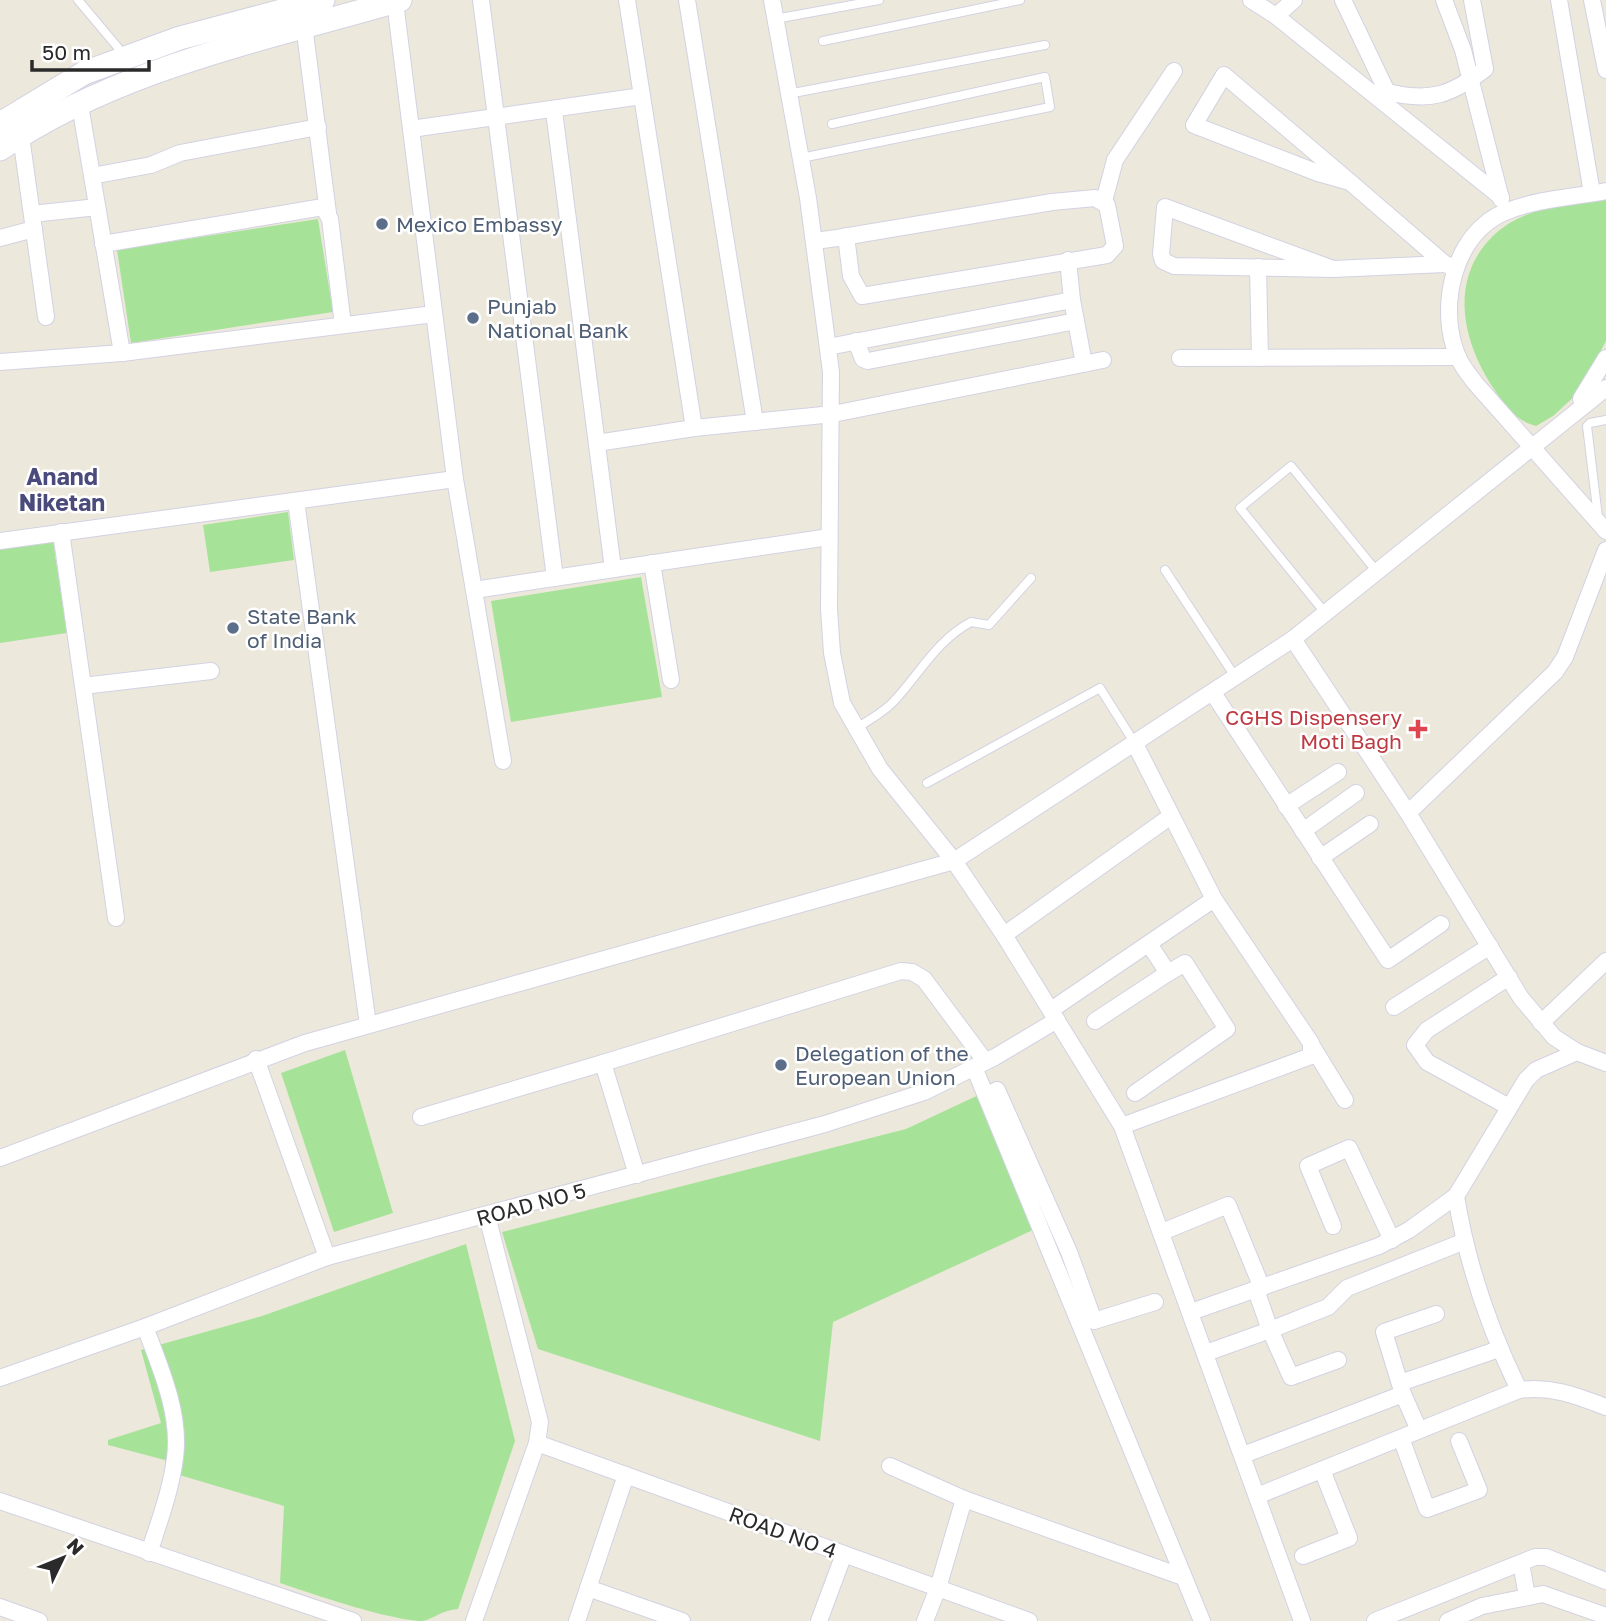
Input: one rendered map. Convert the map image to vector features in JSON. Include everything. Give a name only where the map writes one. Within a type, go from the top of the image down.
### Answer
[{"type":"street","points":[[0,124],[84,73],[180,38],[323,0]]},
{"type":"street","points":[[481,0],[555,578]]},
{"type":"street","points":[[627,0],[694,428]]},
{"type":"street","points":[[687,0],[755,422]]},
{"type":"street","points":[[772,0],[815,242],[828,346],[822,538],[832,653],[842,704],[880,769],[954,861],[1004,935],[1122,1126],[1302,1621]]},
{"type":"street","points":[[1251,0],[1276,16],[1502,205]]},
{"type":"street","points":[[1276,16],[1294,0]]},
{"type":"street","points":[[1343,0],[1387,92],[1426,99],[1454,90],[1485,69],[1472,0]]},
{"type":"street","points":[[1444,0],[1470,80],[1502,205]]},
{"type":"street","points":[[1559,0],[1599,192],[1502,205],[1450,266],[1451,328],[1458,358],[1476,384],[1603,527]]},
{"type":"street","points":[[1592,0],[1606,70]]},
{"type":"street","points":[[0,149],[23,147],[82,117],[117,87],[192,58],[305,34],[397,7],[455,479],[503,761]]},
{"type":"street","points":[[305,34],[343,325]]},
{"type":"street","points":[[846,236],[851,276],[862,296],[1107,255],[1115,246],[1104,201],[1115,160],[1174,71]]},
{"type":"street","points":[[1350,182],[1318,173],[1194,125],[1224,75],[1450,266]]},
{"type":"street","points":[[411,129],[554,111],[642,96]]},
{"type":"street","points":[[554,111],[613,569]]},
{"type":"street","points":[[82,117],[122,353]]},
{"type":"street","points":[[92,176],[151,165],[180,153],[317,127]]},
{"type":"street","points":[[23,147],[46,317]]},
{"type":"street","points":[[815,242],[1052,202],[1095,198],[1104,201]]},
{"type":"street","points":[[103,244],[316,206],[323,207],[328,213]]},
{"type":"street","points":[[1333,269],[1165,206],[1163,261],[1174,266],[1333,269],[1450,266]]},
{"type":"street","points":[[0,238],[33,222],[97,207]]},
{"type":"street","points":[[1068,260],[1072,300],[1084,364]]},
{"type":"street","points":[[1258,267],[1259,358]]},
{"type":"street","points":[[828,346],[1072,300]]},
{"type":"street","points":[[0,362],[122,353],[434,314]]},
{"type":"street","points":[[856,341],[863,359],[867,361],[1076,321]]},
{"type":"street","points":[[1180,358],[1458,358]]},
{"type":"street","points":[[1575,411],[1606,358]]},
{"type":"street","points":[[597,443],[694,428],[826,415],[1103,360]]},
{"type":"street","points":[[3,1151],[256,1059],[368,1025],[954,861],[1134,742],[1213,694],[1293,639],[1606,388]]},
{"type":"street","points":[[0,541],[455,479]]},
{"type":"street","points":[[296,501],[368,1025]]},
{"type":"street","points":[[61,532],[116,918]]},
{"type":"street","points":[[474,590],[822,538]]},
{"type":"street","points":[[1408,813],[1555,672],[1565,657],[1606,550]]},
{"type":"street","points":[[652,563],[671,680]]},
{"type":"street","points":[[1293,639],[1408,813],[1509,977],[1541,1023],[1577,1052],[1606,1063]]},
{"type":"street","points":[[83,686],[211,671]]},
{"type":"street","points":[[1213,694],[1388,960],[1441,924]]},
{"type":"street","points":[[1134,742],[1214,899],[1345,1100]]},
{"type":"street","points":[[1286,806],[1338,772]]},
{"type":"street","points":[[1303,831],[1356,793]]},
{"type":"street","points":[[1004,935],[1171,816]]},
{"type":"street","points":[[1320,858],[1370,824]]},
{"type":"street","name":"ROAD NO 5","points":[[0,1378],[145,1327],[327,1257],[637,1175],[912,1096],[980,1064],[1054,1015],[1214,899]]},
{"type":"street","points":[[1149,944],[1168,973]]},
{"type":"street","points":[[1394,1007],[1490,946]]},
{"type":"street","points":[[1541,1023],[1606,961]]},
{"type":"street","points":[[1095,1021],[1185,963],[1227,1029],[1135,1093]]},
{"type":"street","points":[[421,1117],[901,971],[912,972],[923,979],[980,1064],[986,1096],[1202,1621]]},
{"type":"street","points":[[1509,977],[1427,1030],[1415,1045],[1427,1062],[1509,1107]]},
{"type":"street","points":[[1122,1126],[1305,1060],[1311,1056],[1312,1046]]},
{"type":"street","points":[[1191,1312],[1392,1240],[1456,1196],[1509,1107],[1536,1070],[1577,1052]]},
{"type":"street","points":[[256,1059],[327,1257]]},
{"type":"street","points":[[603,1063],[637,1175]]},
{"type":"street","points":[[986,1096],[997,1090],[1069,1252],[1094,1321],[1154,1302]]},
{"type":"street","points":[[1333,1226],[1308,1166],[1349,1148],[1392,1240]]},
{"type":"street","points":[[1456,1196],[1465,1241],[1499,1349],[1519,1390]]},
{"type":"street","points":[[1162,1232],[1228,1205],[1259,1289],[1270,1330],[1292,1377],[1338,1360]]},
{"type":"street","points":[[474,1621],[537,1443],[540,1422],[537,1401],[487,1216]]},
{"type":"street","points":[[1206,1353],[1328,1307],[1340,1292],[1351,1286],[1465,1241]]},
{"type":"street","points":[[1340,1260],[1351,1286]]},
{"type":"street","points":[[1419,1430],[1402,1389],[1384,1332],[1436,1314]]},
{"type":"street","points":[[145,1327],[164,1376],[175,1439],[171,1479],[149,1553]]},
{"type":"street","points":[[1243,1455],[1499,1349]]},
{"type":"street","points":[[1257,1496],[1519,1390],[1554,1389],[1606,1407]]},
{"type":"street","points":[[1401,1438],[1427,1509],[1479,1490],[1459,1441]]},
{"type":"street","name":"ROAD NO 4","points":[[537,1443],[1029,1621]]},
{"type":"street","points":[[890,1466],[964,1499],[1183,1577]]},
{"type":"street","points":[[1303,1556],[1349,1538],[1322,1470]]},
{"type":"street","points":[[577,1621],[626,1475]]},
{"type":"street","points":[[925,1621],[939,1588],[964,1499]]},
{"type":"street","points":[[0,1501],[353,1621]]},
{"type":"street","points":[[819,1621],[844,1554]]},
{"type":"street","points":[[1375,1621],[1521,1563],[1546,1557],[1606,1581]]},
{"type":"street","points":[[1521,1563],[1527,1596]]},
{"type":"street","points":[[588,1588],[682,1621]]},
{"type":"street","points":[[1448,1621],[1482,1606],[1543,1594],[1606,1616]]},
{"type":"street","points":[[0,1607],[39,1621]]},
{"type":"lane","points":[[78,0],[127,58]]},
{"type":"lane","points":[[775,19],[879,0]]},
{"type":"lane","points":[[822,41],[1020,0]]},
{"type":"lane","points":[[788,94],[1045,45]]},
{"type":"lane","points":[[801,158],[1050,107],[1045,77],[832,124]]},
{"type":"lane","points":[[1603,527],[1587,426],[1590,422],[1606,420]]},
{"type":"lane","points":[[1325,614],[1240,508],[1291,466],[1378,573]]},
{"type":"lane","points":[[1165,570],[1236,678]]},
{"type":"lane","points":[[856,729],[894,702],[926,661],[961,627],[971,622],[989,625],[1001,615],[1031,578]]},
{"type":"lane","points":[[927,783],[1100,688],[1134,742]]},
{"type":"green space","points":[[1606,198],[1606,341],[1578,393],[1553,416],[1536,426],[1529,424],[1507,407],[1474,352],[1465,312],[1469,273],[1478,254],[1492,237],[1517,219],[1545,209]]},
{"type":"green space","points":[[318,219],[333,312],[131,343],[117,250]]},
{"type":"green space","points":[[288,512],[294,560],[210,572],[203,525]]},
{"type":"green space","points":[[53,541],[67,633],[0,643],[0,549]]},
{"type":"green space","points":[[641,577],[662,697],[511,722],[491,601]]},
{"type":"green space","points":[[345,1050],[393,1213],[334,1232],[281,1073]]},
{"type":"green space","points":[[985,1092],[1046,1224],[833,1322],[820,1441],[538,1349],[502,1232],[906,1129]]},
{"type":"green space","points":[[466,1244],[515,1441],[458,1609],[423,1621],[409,1620],[352,1606],[280,1583],[284,1506],[166,1471],[165,1460],[108,1445],[108,1440],[161,1423],[141,1350],[262,1316]]},
{"type":"place","name":"Mexico Embassy","points":[[382,224]]},
{"type":"place","name":"Punjab National Bank","points":[[473,318]]},
{"type":"place","name":"State Bank of India","points":[[233,628]]},
{"type":"place","name":"CGHS Dispensery Moti Bagh","points":[[1418,729]]},
{"type":"place","name":"Delegation of the European Union","points":[[781,1065]]},
{"type":"district","name":"Anand Niketan","points":[[62,489]]}]
